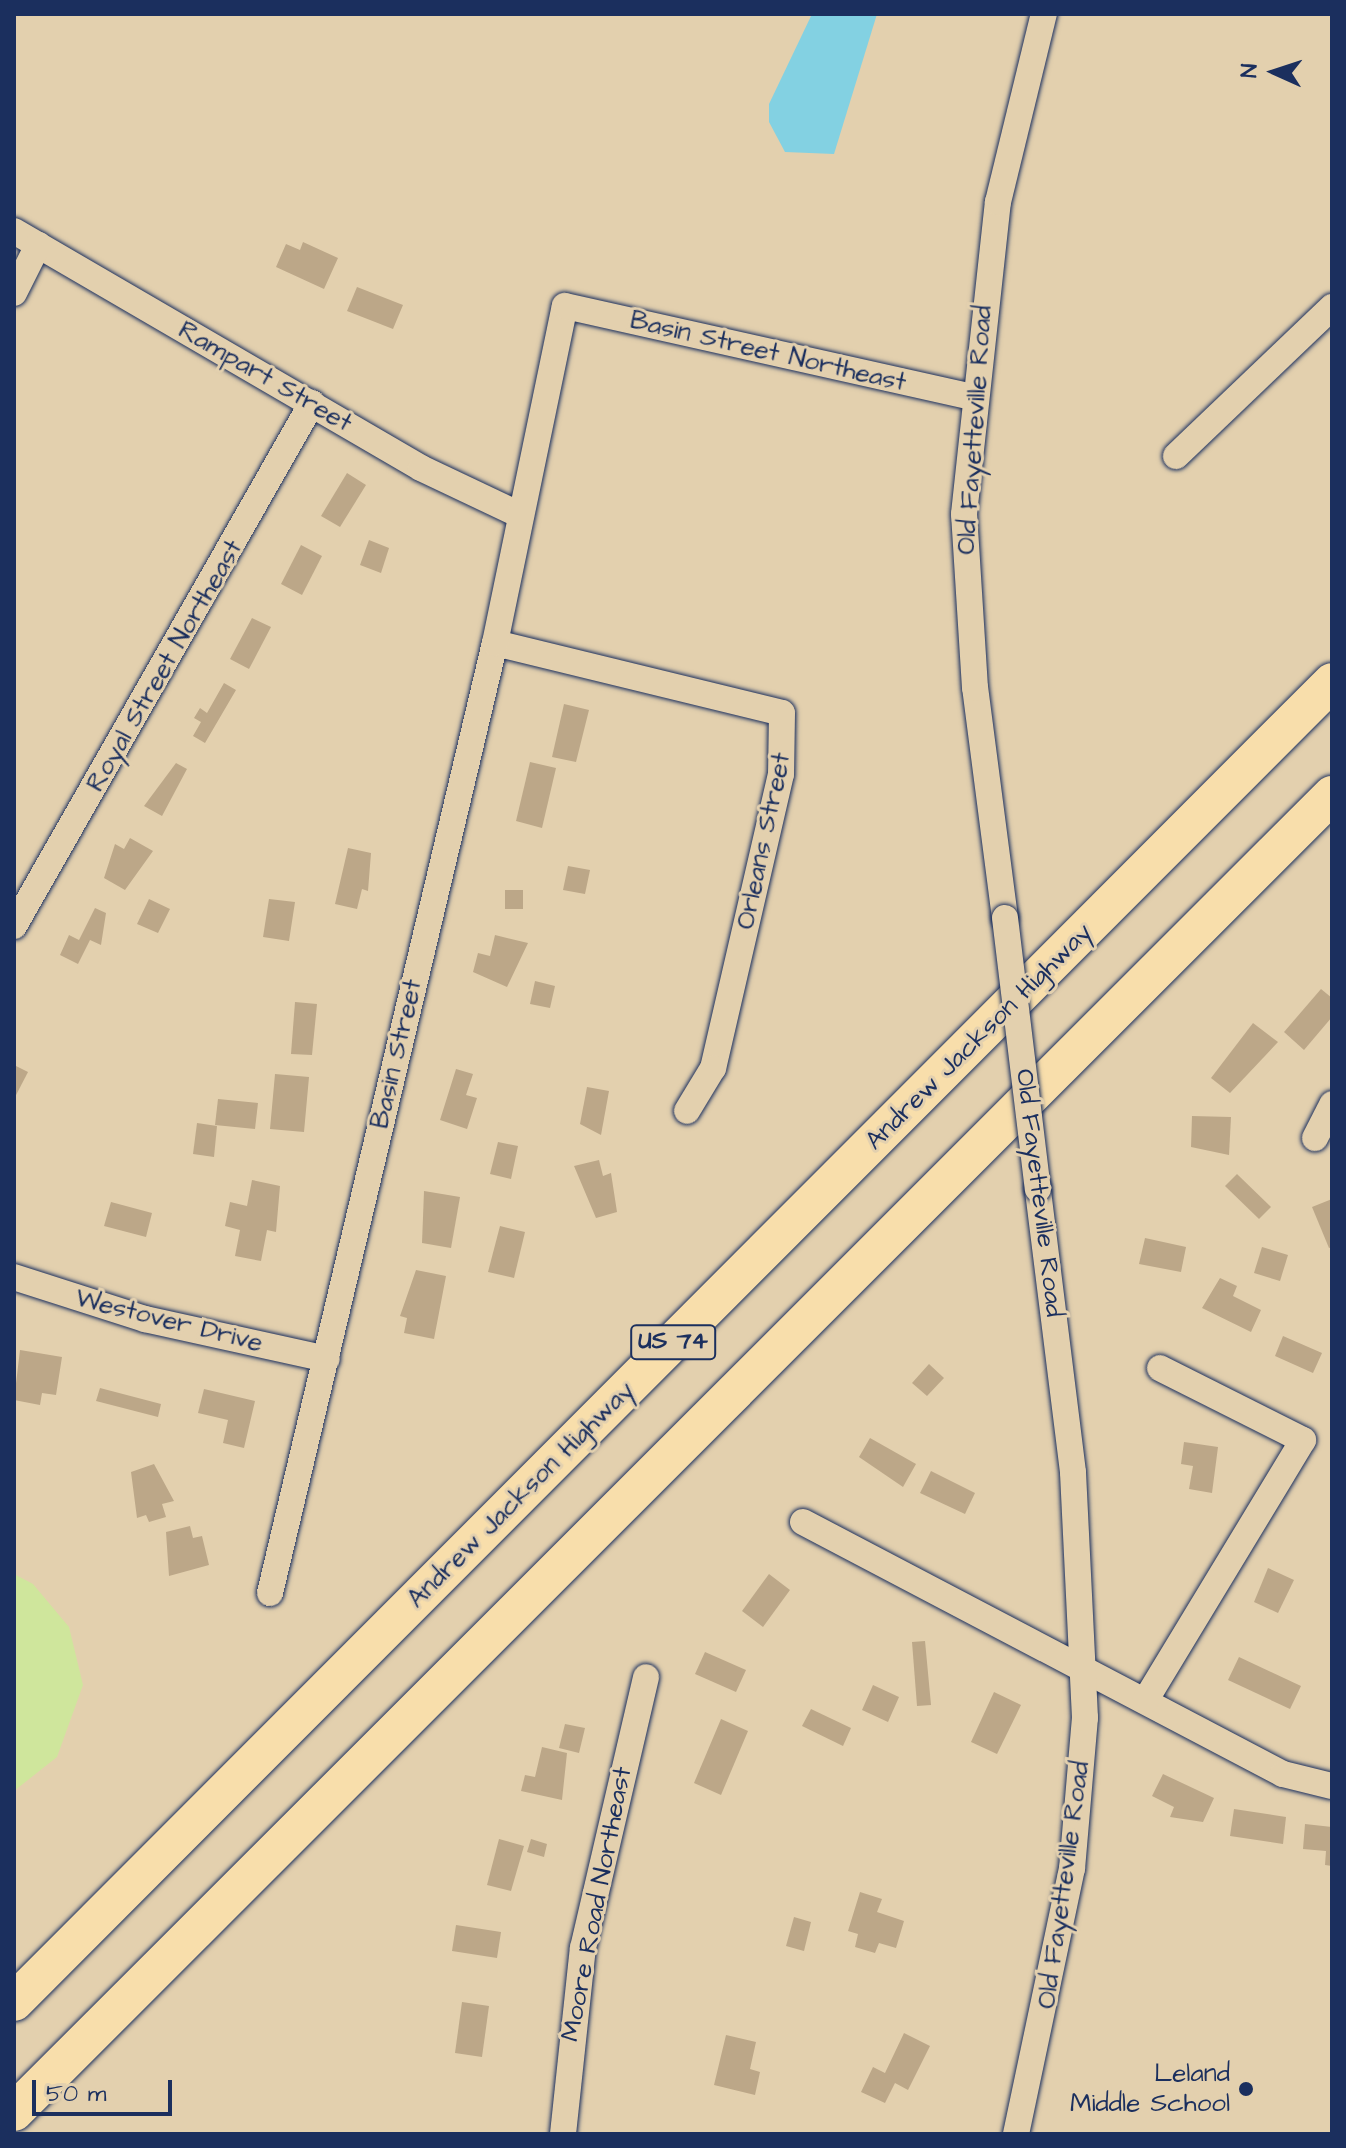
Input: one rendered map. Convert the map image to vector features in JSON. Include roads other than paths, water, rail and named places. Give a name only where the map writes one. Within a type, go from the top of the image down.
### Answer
[{"type":"highway","name":"Andrew Jackson Highway","points":[[14,2002],[1332,682]]},
{"type":"highway","name":"US 74","points":[[14,2112],[1332,795]]},
{"type":"street","name":"Old Fayetteville Road","points":[[1016,2134],[1072,1869],[1085,1671],[1073,1472],[968,602],[972,397],[998,202],[1044,14]]},
{"type":"street","name":"Rampart Street","points":[[14,231],[421,468],[520,515]]},
{"type":"street","points":[[14,293],[38,245]]},
{"type":"street","name":"Basin Street Northeast","points":[[565,306],[972,397]]},
{"type":"street","name":"Basin Street","points":[[270,1593],[495,643],[565,306]]},
{"type":"street","points":[[1176,456],[1332,307]]},
{"type":"street","name":"Royal Street Northeast","points":[[14,926],[312,403]]},
{"type":"street","name":"Orleans Street","points":[[495,643],[782,713],[781,774],[713,1068],[687,1111]]},
{"type":"street","points":[[1315,1138],[1332,1104]]},
{"type":"street","name":"Westover Drive","points":[[14,1277],[145,1319],[327,1359]]},
{"type":"street","points":[[1145,1701],[1303,1440],[1160,1368]]},
{"type":"street","points":[[803,1522],[1283,1774],[1332,1786]]},
{"type":"street","name":"Moore Road Northeast","points":[[563,2134],[583,1948],[646,1677]]},
{"type":"water","points":[[812,14],[877,14],[834,154],[785,152],[769,122],[769,104]]},
{"type":"place","name":"Leland Middle School","points":[[1246,2089]]}]
